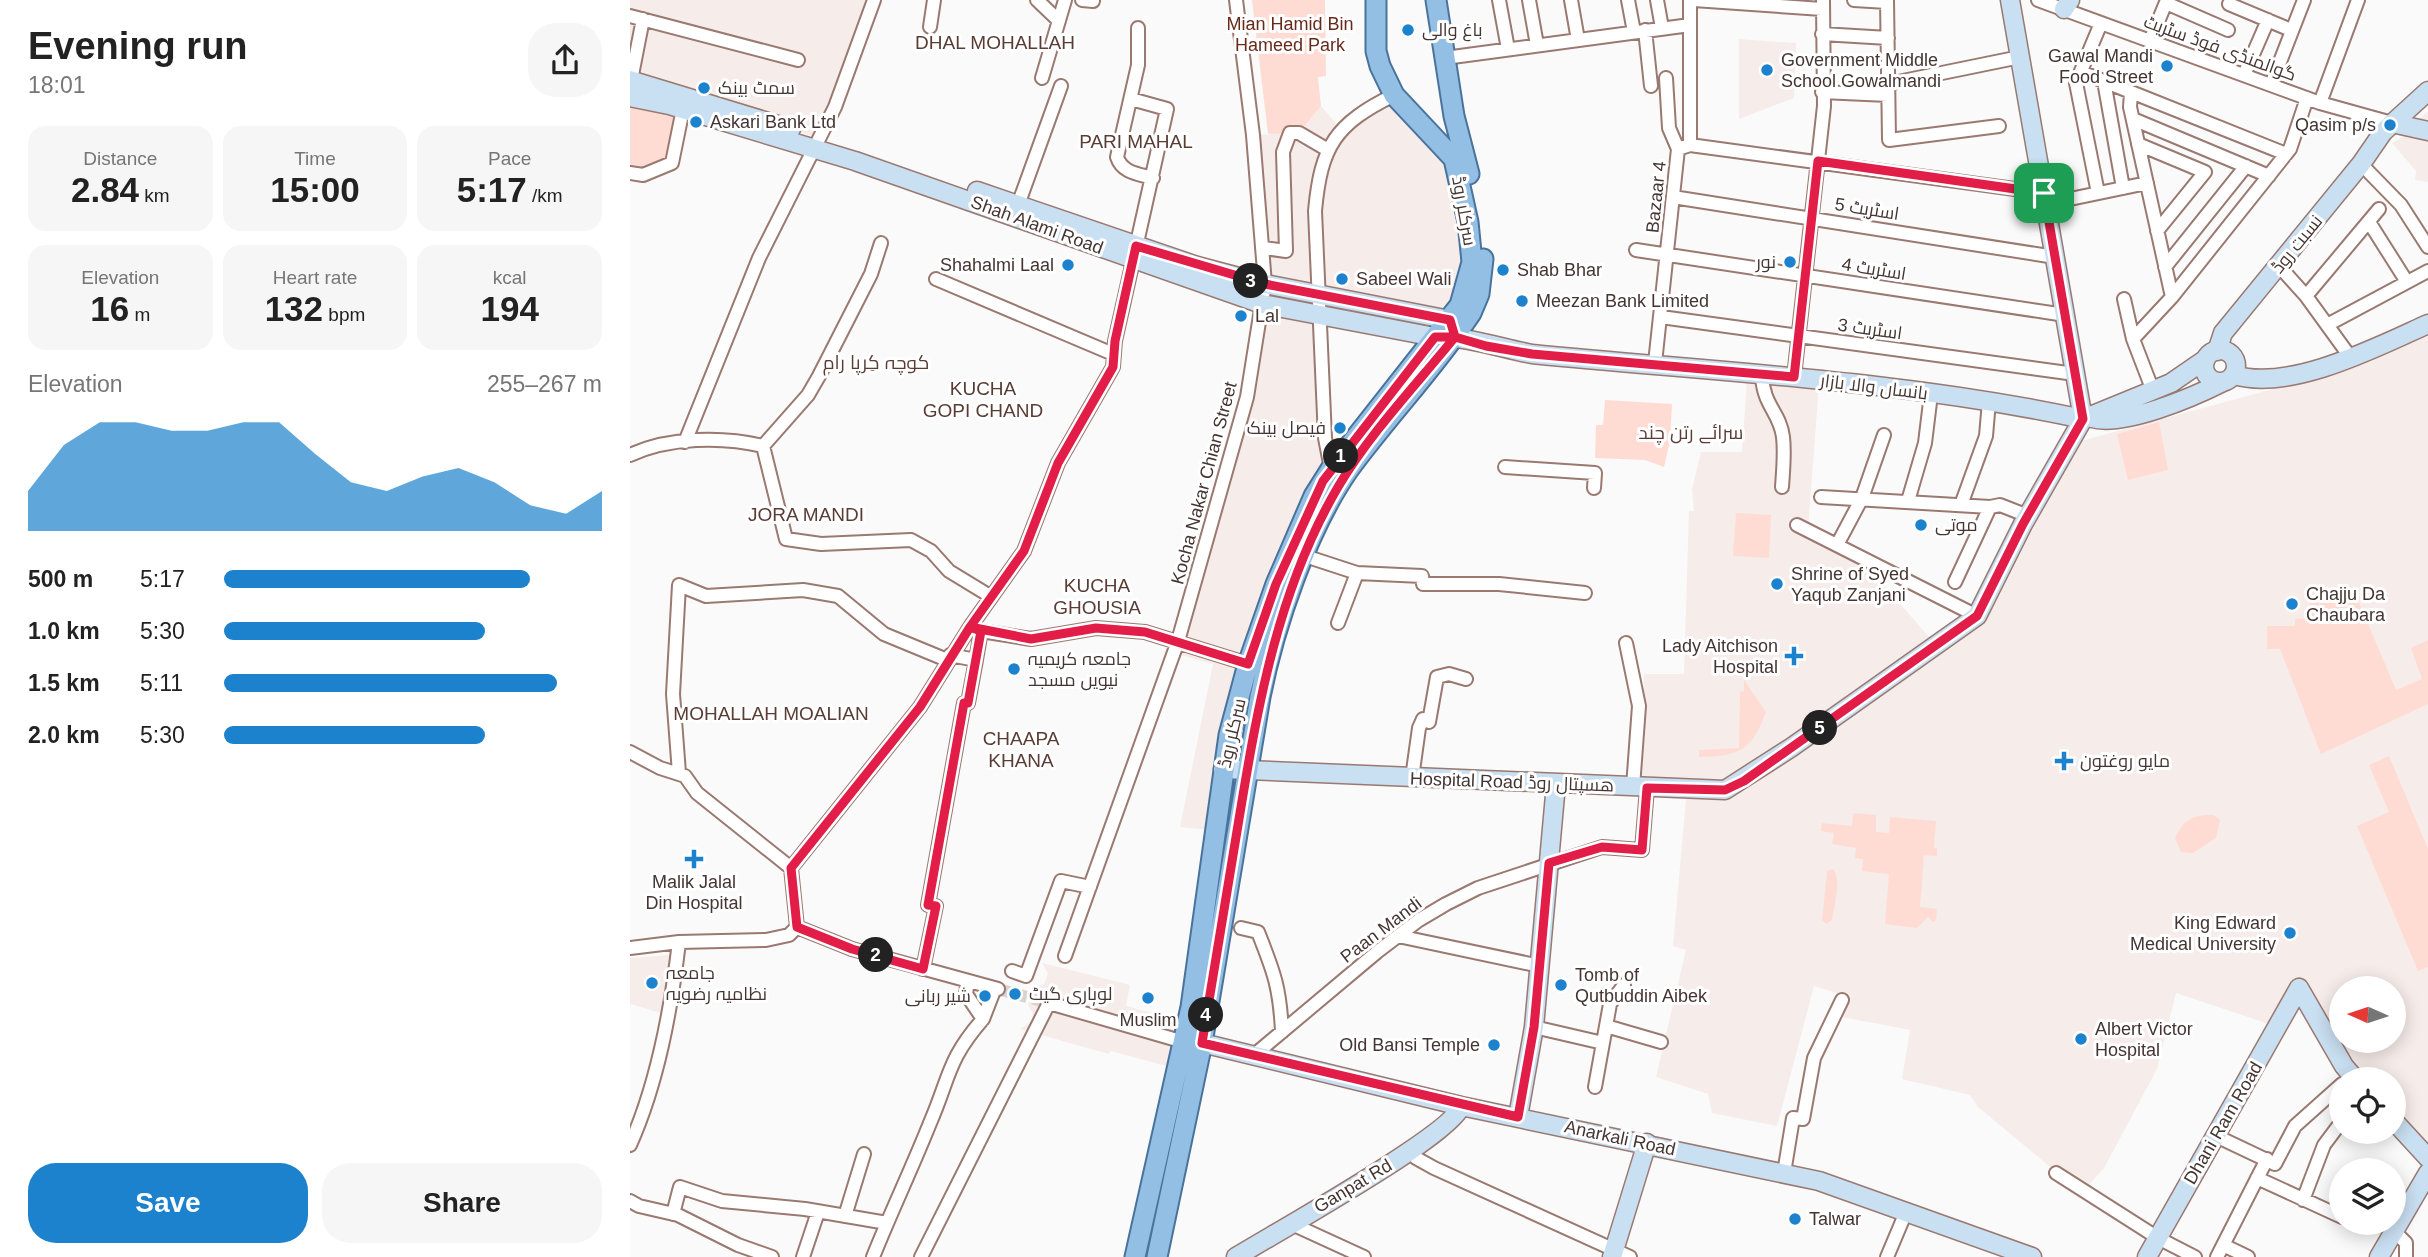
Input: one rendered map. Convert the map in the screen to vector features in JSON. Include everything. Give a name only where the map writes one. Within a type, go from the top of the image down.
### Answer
[{"type":"main road","name":"سرکلر روڈ","points":[[1157,1257],[1193,1042],[1271,649],[1305,556],[1349,471],[1452,328],[1472,261],[1468,222],[1454,159],[1394,95],[1376,51],[1376,0]]},
{"type":"main road","name":"سرکلر روڈ","points":[[1135,1257],[1193,1042],[1223,769],[1248,664],[1302,523],[1331,469],[1435,337],[1471,313],[1483,267],[1476,197],[1454,116],[1436,0]]},
{"type":"main road","points":[[1428,130],[1454,116]]},
{"type":"main road","points":[[1232,724],[1255,728]]},
{"type":"street","points":[[685,442],[759,258],[835,107],[874,0]]},
{"type":"street","points":[[930,27],[934,0]]},
{"type":"street","points":[[1037,0],[1059,22]]},
{"type":"street","points":[[1042,78],[1065,0]]},
{"type":"street","name":"Kocha Nakar Chian Street","points":[[1065,956],[1178,641],[1239,433],[1265,284],[1264,248],[1236,0]]},
{"type":"street","points":[[1499,0],[1508,49]]},
{"type":"street","points":[[1529,0],[1537,45]]},
{"type":"street","points":[[1571,0],[1578,40]]},
{"type":"street","points":[[1628,0],[1639,31],[1651,84],[1666,79],[1669,128],[1684,147],[1818,161],[2045,198],[2098,193],[2147,183]]},
{"type":"street","points":[[1657,0],[1661,28]]},
{"type":"street","points":[[1692,0],[1822,4],[1822,92],[1818,161],[1794,377]]},
{"type":"street","name":"Bazaar 4","points":[[1656,363],[1673,197],[1684,147],[1692,0]]},
{"type":"street","points":[[1854,0],[1887,1],[1889,141],[1998,126]]},
{"type":"street","points":[[2010,0],[2075,374],[2088,419]]},
{"type":"street","name":"گوالمنڈی فوڈ سٹریٹ","points":[[2038,0],[2067,5],[2101,23],[2320,103],[2398,125]]},
{"type":"street","points":[[2271,85],[2304,0]]},
{"type":"street","points":[[2320,103],[2358,0]]},
{"type":"street","points":[[2150,41],[2167,2],[2228,30]]},
{"type":"street","points":[[2234,4],[2291,30]]},
{"type":"street","points":[[630,16],[798,60]]},
{"type":"street","points":[[630,85],[643,19]]},
{"type":"street","points":[[2244,75],[2268,20]]},
{"type":"street","points":[[2098,193],[2076,83],[2101,23]]},
{"type":"street","points":[[1445,58],[1690,25]]},
{"type":"street","points":[[1138,28],[1138,65],[1117,157],[1120,165],[1128,171],[1153,178]]},
{"type":"street","points":[[1822,34],[1888,38]]},
{"type":"street","points":[[1822,92],[1888,90],[2020,57]]},
{"type":"street","points":[[2081,72],[2286,154]]},
{"type":"street","points":[[2104,81],[2123,188]]},
{"type":"street","name":"Shah Alami Road","points":[[630,85],[1018,205],[1262,304],[1321,306],[1452,328]]},
{"type":"street","points":[[1018,205],[1061,86]]},
{"type":"street","points":[[2398,125],[2428,91]]},
{"type":"street","points":[[2131,92],[2133,119],[2172,297]]},
{"type":"street","points":[[1331,469],[1325,438],[1315,211],[1318,174],[1328,150],[1341,130],[1360,112],[1394,95]]},
{"type":"street","points":[[2133,339],[2172,297],[2286,154],[2307,98]]},
{"type":"street","points":[[797,927],[791,868],[920,707],[948,658],[976,629],[990,596],[1024,551],[1058,463],[1113,367],[1113,354],[1167,109],[1131,99]]},
{"type":"street","points":[[630,173],[643,175],[671,163],[684,103]]},
{"type":"street","points":[[2398,125],[2428,109]]},
{"type":"street","points":[[2133,119],[2269,176]]},
{"type":"street","points":[[2398,125],[2428,131]]},
{"type":"street","name":"نسبت روڈ","points":[[2212,355],[2223,333],[2380,139],[2398,125]]},
{"type":"street","points":[[1264,248],[1286,251],[1283,152],[1290,133],[1299,133],[1328,150]]},
{"type":"street","name":"Shah Alami Road","points":[[817,143],[1135,253],[1265,284],[1321,306],[1435,337]]},
{"type":"street","points":[[2138,144],[2205,172],[2157,231]]},
{"type":"street","points":[[2361,164],[2401,205],[2428,247]]},
{"type":"street","points":[[2165,267],[2246,166]]},
{"type":"street","name":"اسٹریٹ 5","points":[[1673,197],[2055,257]]},
{"type":"street","points":[[2306,296],[2379,209]]},
{"type":"street","points":[[2369,222],[2407,282]]},
{"type":"street","points":[[763,446],[808,395],[871,274],[881,243]]},
{"type":"street","name":"اسٹریٹ 4","points":[[1636,250],[2065,315]]},
{"type":"street","points":[[2279,266],[2306,296],[2351,358]]},
{"type":"street","points":[[2328,325],[2428,271]]},
{"type":"street","points":[[936,279],[1113,354]]},
{"type":"street","points":[[2124,299],[2133,339],[2154,391]]},
{"type":"street","name":"اسٹریٹ 3","points":[[1661,317],[2075,374]]},
{"type":"street","points":[[2212,355],[2204,368],[2209,377],[2276,377],[2351,358],[2428,324]]},
{"type":"street","name":"بانساں والا بازار","points":[[1452,328],[1486,346],[1532,354],[1794,377],[1989,401],[2088,419]]},
{"type":"street","points":[[2088,419],[2107,407],[2154,391],[2183,376],[2212,355],[2226,351],[2233,357],[2228,378]]},
{"type":"street","points":[[1762,375],[1765,401],[1779,422],[1783,437],[1782,487]]},
{"type":"street","points":[[2088,419],[2111,421],[2181,400],[2228,378]]},
{"type":"street","points":[[1908,501],[1925,443],[1931,394]]},
{"type":"street","points":[[1961,505],[1986,436],[1989,401]]},
{"type":"street","name":"Hospital Road ھسپتال روڈ","points":[[1223,769],[1725,790],[1744,781],[1977,616],[2028,516],[2088,419]]},
{"type":"street","points":[[1837,545],[1862,498],[1884,435]]},
{"type":"street","points":[[630,455],[645,448],[722,439],[763,446]]},
{"type":"street","points":[[763,446],[786,539],[821,544],[911,540],[931,551],[949,571],[990,596]]},
{"type":"street","points":[[1506,467],[1595,473],[1594,488]]},
{"type":"street","points":[[1821,497],[1990,507],[2000,505],[2028,516]]},
{"type":"street","points":[[1955,582],[1990,507]]},
{"type":"street","points":[[1797,525],[1977,616]]},
{"type":"street","points":[[1305,556],[1357,573],[1422,576],[1423,584],[1499,584],[1585,593]]},
{"type":"street","points":[[1338,623],[1357,573]]},
{"type":"street","points":[[679,773],[673,694],[679,585],[706,596],[803,590],[838,596],[884,634],[948,658],[976,660]]},
{"type":"street","points":[[976,629],[1031,639],[1096,628],[1145,632],[1248,664]]},
{"type":"street","points":[[923,969],[936,906],[928,905],[964,703],[968,703],[976,660],[976,629]]},
{"type":"street","points":[[1626,642],[1639,706],[1640,788]]},
{"type":"street","points":[[1412,778],[1419,728],[1423,719],[1429,722],[1437,677],[1449,674],[1466,679]]},
{"type":"street","points":[[630,752],[660,768],[679,773],[722,814],[791,868]]},
{"type":"street","points":[[1518,1117],[1534,1027],[1556,784]]},
{"type":"street","name":"Paan Mandi","points":[[1253,1056],[1419,920],[1478,888],[1602,847],[1642,850],[1640,788]]},
{"type":"street","points":[[1012,971],[1026,976],[1061,881],[1090,887]]},
{"type":"street","points":[[797,927],[852,949],[996,988],[983,1019],[964,1040],[950,1065],[932,1120],[873,1257]]},
{"type":"street","points":[[630,948],[679,942],[766,940],[789,935],[797,927]]},
{"type":"street","points":[[1241,928],[1258,932],[1274,967],[1281,1001],[1282,1032]]},
{"type":"street","points":[[1398,936],[1540,966]]},
{"type":"street","points":[[630,1145],[640,1122],[669,1020],[679,942]]},
{"type":"street","points":[[968,981],[967,994],[983,1019]]},
{"type":"street","points":[[1595,1087],[1610,1003],[1624,985]]},
{"type":"street","name":"Dhani Ram Road","points":[[2147,1257],[2299,988],[2342,1067]]},
{"type":"street","points":[[1784,1173],[1793,1118],[1802,1119],[1814,1058],[1842,1000]]},
{"type":"street","points":[[921,1257],[1049,1003],[1193,1042]]},
{"type":"street","points":[[1606,1026],[1661,1042]]},
{"type":"street","points":[[1534,1027],[1603,1043]]},
{"type":"street","name":"Anarkali Road","points":[[1193,1042],[1461,1106],[1818,1181],[2032,1257]]},
{"type":"street","points":[[2216,1136],[2275,1164],[2295,1126],[2329,1097]]},
{"type":"street","name":"Ganpat Rd","points":[[1236,1257],[1411,1151],[1458,1115],[1461,1106]]},
{"type":"street","points":[[2406,1134],[2428,1158]]},
{"type":"street","points":[[2303,1200],[2329,1138]]},
{"type":"street","points":[[1411,1151],[1416,1158],[1434,1168],[1618,1255],[1647,1143]]},
{"type":"street","points":[[845,1216],[864,1154]]},
{"type":"street","points":[[2248,1257],[2220,1251],[2267,1159]]},
{"type":"street","points":[[2056,1173],[2158,1238],[2195,1257]]},
{"type":"street","points":[[2406,1211],[2428,1173]]},
{"type":"street","points":[[2257,1178],[2329,1211]]},
{"type":"street","points":[[673,1214],[680,1187],[722,1201],[887,1223]]},
{"type":"street","points":[[630,1200],[639,1206],[673,1214],[737,1251],[772,1257]]},
{"type":"street","points":[[803,1257],[818,1212]]},
{"type":"street","points":[[1887,1257],[1906,1212]]},
{"type":"street","points":[[1292,1224],[1364,1257]]},
{"type":"street","points":[[2379,1257],[2392,1235]]},
{"type":"street","points":[[2398,1235],[2406,1243],[2406,1257]]},
{"type":"shaded area","points":[[630,0],[874,0],[819,138],[630,80]]},
{"type":"shaded area","name":"Government Middle School Gowalmandi","points":[[1739,39],[1796,43],[1794,98],[1739,119]]},
{"type":"shaded area","points":[[1394,95],[1442,144],[1472,262],[1450,320],[1265,284],[1253,135],[1299,133],[1321,106],[1341,129]]},
{"type":"shaded area","points":[[2428,111],[2428,182],[2415,180],[2416,171],[2392,143],[2402,137]]},
{"type":"shaded area","points":[[1262,304],[1320,316],[1326,463],[1296,521],[1208,830],[1180,827],[1213,664],[1174,653],[1239,433]]},
{"type":"shaded area","name":"مایو روغتون","points":[[2428,336],[2428,1151],[2406,1127],[2406,1067],[2354,1067],[2346,1054],[2406,1054],[2406,976],[2329,976],[2329,1028],[2299,983],[2275,1026],[2176,993],[2157,1069],[2104,1168],[2086,1188],[2049,1166],[1978,1107],[1970,1095],[1902,1079],[1910,1030],[1837,1016],[1843,995],[1814,986],[1777,1126],[1712,1113],[1708,1094],[1656,1077],[1686,950],[1673,946],[1686,799],[1725,797],[1969,633],[1994,606],[2077,442],[2299,382]]},
{"type":"shaded area","name":"Lady Aitchison Hospital","points":[[1747,379],[1819,384],[1808,530],[1786,522],[1863,561],[1929,637],[1728,782],[1642,779],[1644,674],[1684,674],[1689,511],[1694,511],[1692,489],[1701,452],[1742,452]]},
{"type":"shaded area","name":"جامعہ نظامیہ رضویہ","points":[[669,955],[677,962],[670,1016],[631,1004],[630,1006],[630,958]]},
{"type":"shaded area","points":[[1042,963],[1130,985],[1126,1006],[1179,1020],[1170,1067],[1111,1051],[1109,1054],[1020,1029],[1031,1022],[1033,1014],[1028,1005],[1034,987],[1044,984],[1048,973]]},
{"type":"green space","name":"Mian Hamid Bin Hameed Park","points":[[1252,0],[1325,0],[1326,76],[1318,77],[1321,106],[1299,133],[1268,134]]},
{"type":"green space","points":[[630,97],[683,110],[672,163],[630,173]]},
{"type":"green space","points":[[1605,400],[1672,404],[1670,441],[1664,467],[1645,460],[1595,458],[1596,425],[1603,425]]},
{"type":"green space","points":[[2159,422],[2168,470],[2128,480],[2117,434]]},
{"type":"green space","points":[[1736,513],[1771,515],[1769,558],[1733,556]]},
{"type":"green space","points":[[2352,586],[2396,690],[2422,679],[2411,648],[2428,640],[2428,704],[2321,754],[2280,649],[2267,649],[2267,626],[2295,626],[2295,619],[2311,618],[2309,598]]},
{"type":"green space","points":[[1744,680],[1766,712],[1755,736],[1749,744],[1734,753],[1699,757],[1699,750],[1739,748],[1740,692],[1744,691]]},
{"type":"green space","points":[[2389,756],[2428,849],[2428,967],[2418,971],[2357,826],[2389,812],[2369,765]]},
{"type":"green space","points":[[1853,813],[1876,815],[1876,832],[1889,833],[1890,817],[1936,821],[1934,848],[1937,848],[1937,856],[1924,855],[1920,907],[1937,909],[1936,920],[1933,922],[1928,917],[1917,928],[1885,924],[1889,874],[1862,871],[1863,859],[1855,858],[1856,848],[1832,844],[1834,833],[1821,831],[1822,823],[1852,826]]},
{"type":"green space","points":[[2214,815],[2220,820],[2216,838],[2193,853],[2181,852],[2175,838],[2182,826],[2195,817]]},
{"type":"green space","points":[[1833,869],[1837,879],[1837,893],[1832,920],[1826,924],[1822,920],[1827,871]]},
{"type":"tunnel","points":[[998,989],[1049,1003]]},
{"type":"place","name":"باغ والی","points":[[1408,30]]},
{"type":"place","name":"Gawal Mandi Food Street","points":[[2167,66]]},
{"type":"place","name":"Government Middle School Gowalmandi","points":[[1767,70]]},
{"type":"place","name":"سمٹ بینک","points":[[704,88]]},
{"type":"place","name":"Askari Bank Ltd","points":[[696,122]]},
{"type":"place","name":"Qasim p/s","points":[[2390,125]]},
{"type":"place","name":"نور","points":[[1790,262]]},
{"type":"place","name":"Shahalmi Laal","points":[[1068,265]]},
{"type":"place","name":"Shab Bhar","points":[[1503,270]]},
{"type":"place","name":"Sabeel Wali","points":[[1342,279]]},
{"type":"place","name":"Meezan Bank Limited","points":[[1522,301]]},
{"type":"place","name":"Lal","points":[[1241,316]]},
{"type":"place","name":"فیصل بینک","points":[[1340,428]]},
{"type":"place","name":"موتی","points":[[1921,525]]},
{"type":"place","name":"Shrine of Syed Yaqub Zanjani","points":[[1777,584]]},
{"type":"place","name":"Chajju Da Chaubara","points":[[2292,604]]},
{"type":"place","name":"Lady Aitchison Hospital","points":[[1794,656]]},
{"type":"place","name":"جامعہ کریمیہ نیویں مسجد","points":[[1014,669]]},
{"type":"place","name":"مایو روغتون","points":[[2064,761]]},
{"type":"place","name":"Malik Jalal Din Hospital","points":[[694,859]]},
{"type":"place","name":"King Edward Medical University","points":[[2290,933]]},
{"type":"place","name":"جامعہ نظامیہ رضویہ","points":[[652,983]]},
{"type":"place","name":"Tomb of Qutbuddin Aibek","points":[[1561,985]]},
{"type":"place","name":"لوہاری گیٹ","points":[[1015,994]]},
{"type":"place","name":"شیر ربانی","points":[[985,996]]},
{"type":"place","name":"Muslim","points":[[1148,998]]},
{"type":"place","name":"Albert Victor Hospital","points":[[2081,1039]]},
{"type":"place","name":"Old Bansi Temple","points":[[1494,1045]]},
{"type":"place","name":"Talwar","points":[[1795,1219]]},
{"type":"district","name":"DHAL MOHALLAH","points":[[995,42]]},
{"type":"district","name":"PARI MAHAL","points":[[1136,141]]},
{"type":"district","name":"کوچہ کِرپا رام","points":[[876,362]]},
{"type":"district","name":"KUCHA GOPI CHAND","points":[[983,399]]},
{"type":"district","name":"سرائے رتن چند","points":[[1691,432]]},
{"type":"district","name":"JORA MANDI","points":[[806,514]]},
{"type":"district","name":"KUCHA GHOUSIA","points":[[1097,596]]},
{"type":"district","name":"MOHALLAH MOALIAN","points":[[771,713]]},
{"type":"district","name":"CHAAPA KHANA","points":[[1021,749]]},
{"type":"route","points":[[2044,193],[1818,161],[1794,377],[1532,354],[1486,346],[1455,337],[1435,337],[1331,469],[1314,496],[1276,584],[1248,664],[1145,632],[1096,628],[1031,639],[998,635],[970,627],[950,655],[920,707],[791,868],[797,927],[827,941],[923,969],[936,906],[928,905],[964,703],[968,703],[981,631],[970,627],[1024,551],[1054,480],[1058,463],[1113,367],[1115,341],[1136,246],[1265,284],[1450,320],[1455,337],[1367,446],[1338,488],[1305,556],[1279,623],[1260,697],[1202,1043],[1461,1106],[1518,1117],[1534,1027],[1549,863],[1602,847],[1642,850],[1647,788],[1725,790],[1744,781],[1977,616],[1990,594],[2023,524],[2083,419],[2044,193]]}]
